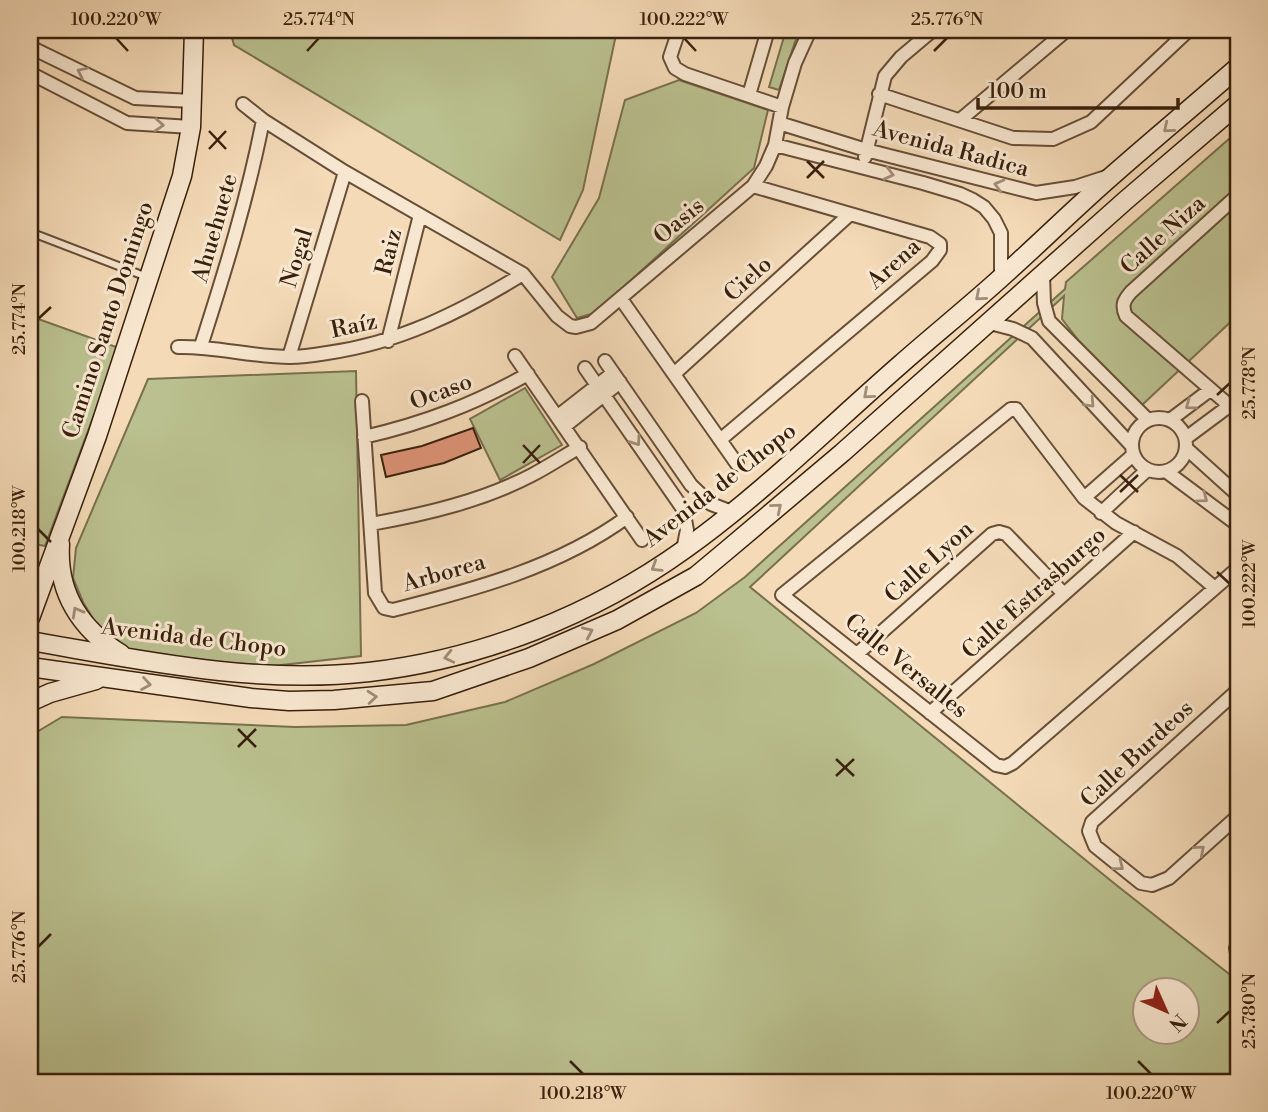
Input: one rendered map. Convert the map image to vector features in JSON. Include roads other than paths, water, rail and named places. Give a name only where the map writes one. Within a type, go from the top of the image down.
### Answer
[{"type":"street","name":"Camino Santo Domingo","points":[[30,618],[35,590],[97,436],[182,176],[191,127],[194,30]]},
{"type":"street","points":[[678,30],[670,57],[676,68],[685,74],[782,107]]},
{"type":"street","points":[[749,95],[768,30]]},
{"type":"street","name":"Oasis","points":[[523,274],[563,323],[576,327],[591,323],[754,186],[775,145],[782,107],[795,63],[810,30]]},
{"type":"street","points":[[862,168],[885,76],[933,30]]},
{"type":"street","points":[[960,120],[1067,30]]},
{"type":"street","points":[[879,94],[1013,138],[1053,139],[1091,122],[1189,30]]},
{"type":"street","points":[[30,47],[135,98],[192,101]]},
{"type":"street","name":"Avenida de Chopo","points":[[30,641],[245,673],[370,672],[474,652],[540,628],[613,595],[683,550],[732,512],[1001,278],[1112,175],[1238,67]]},
{"type":"street","points":[[30,73],[127,123],[191,127]]},
{"type":"street","points":[[1202,99],[1220,119]]},
{"type":"street","points":[[243,104],[263,120],[345,172],[523,274]]},
{"type":"street","points":[[30,667],[179,690],[289,701],[334,700],[433,691],[529,658],[617,620],[696,576],[842,453],[1238,104]]},
{"type":"street","name":"Ahuehuete","points":[[201,346],[253,173],[263,120]]},
{"type":"street","name":"Avenida Radica","points":[[779,123],[866,150],[1036,193],[1075,187],[1112,175]]},
{"type":"street","name":"Avenida Radica","points":[[775,145],[960,194],[984,207],[1001,233],[1001,278]]},
{"type":"street","name":"Nogal","points":[[289,357],[345,172]]},
{"type":"street","name":"Arena","points":[[720,440],[932,261],[940,250],[940,244],[934,239],[754,186]]},
{"type":"street","name":"Calle Niza","points":[[1210,390],[1126,316],[1124,301],[1238,195]]},
{"type":"street","name":"Raiz","points":[[388,341],[420,215]]},
{"type":"street","name":"Cielo","points":[[674,374],[849,215]]},
{"type":"street","name":"Raíz","points":[[178,347],[201,346],[289,357],[337,352],[388,341],[443,319],[523,274]]},
{"type":"street","points":[[1043,275],[1044,303],[1049,321],[1148,420]]},
{"type":"street","points":[[621,299],[737,464]]},
{"type":"street","points":[[1032,338],[1049,321]]},
{"type":"street","points":[[990,323],[1032,338],[1147,470],[1167,472],[1176,467],[1183,459],[1186,444],[1234,410],[1210,390],[1170,420]]},
{"type":"street","points":[[515,356],[642,540]]},
{"type":"street","points":[[605,361],[691,485],[711,503],[732,512]]},
{"type":"street","points":[[585,368],[684,509],[687,530],[683,550]]},
{"type":"street","name":"Ocaso","points":[[364,437],[449,413],[489,396],[528,374]]},
{"type":"street","points":[[561,421],[616,377]]},
{"type":"street","name":"Arborea","points":[[362,401],[375,593],[384,608],[393,610],[461,593],[521,572],[584,543],[627,517]]},
{"type":"street","name":"Calle Versalles","points":[[1084,498],[1016,409],[1006,412],[782,594],[996,765],[1005,767],[1013,764],[1215,588]]},
{"type":"street","points":[[1238,495],[1186,444],[1180,427],[1170,420],[1159,418],[1148,420],[1139,426],[1133,435],[1132,450],[1084,498],[1101,513],[1177,556],[1215,588],[1238,568]]},
{"type":"street","points":[[824,433],[842,453]]},
{"type":"street","points":[[371,524],[426,514],[480,497],[531,475],[580,447]]},
{"type":"street","points":[[1101,513],[1147,470]]},
{"type":"street","points":[[1167,472],[1238,525]]},
{"type":"street","points":[[61,530],[59,548],[63,578],[76,612],[96,637],[127,657]]},
{"type":"street","name":"Calle Lyon","points":[[857,654],[992,534],[999,531],[1006,534],[1064,594]]},
{"type":"street","name":"Calle Estrasburgo","points":[[930,713],[1133,532]]},
{"type":"street","points":[[30,702],[77,684],[106,678]]},
{"type":"street","name":"Calle Burdeos","points":[[1238,690],[1092,822],[1089,831],[1095,846],[1141,883],[1152,885],[1169,878],[1238,817]]},
{"type":"street","points":[[1238,944],[1238,958]]},
{"type":"lane","points":[[30,232],[149,278]]}]
